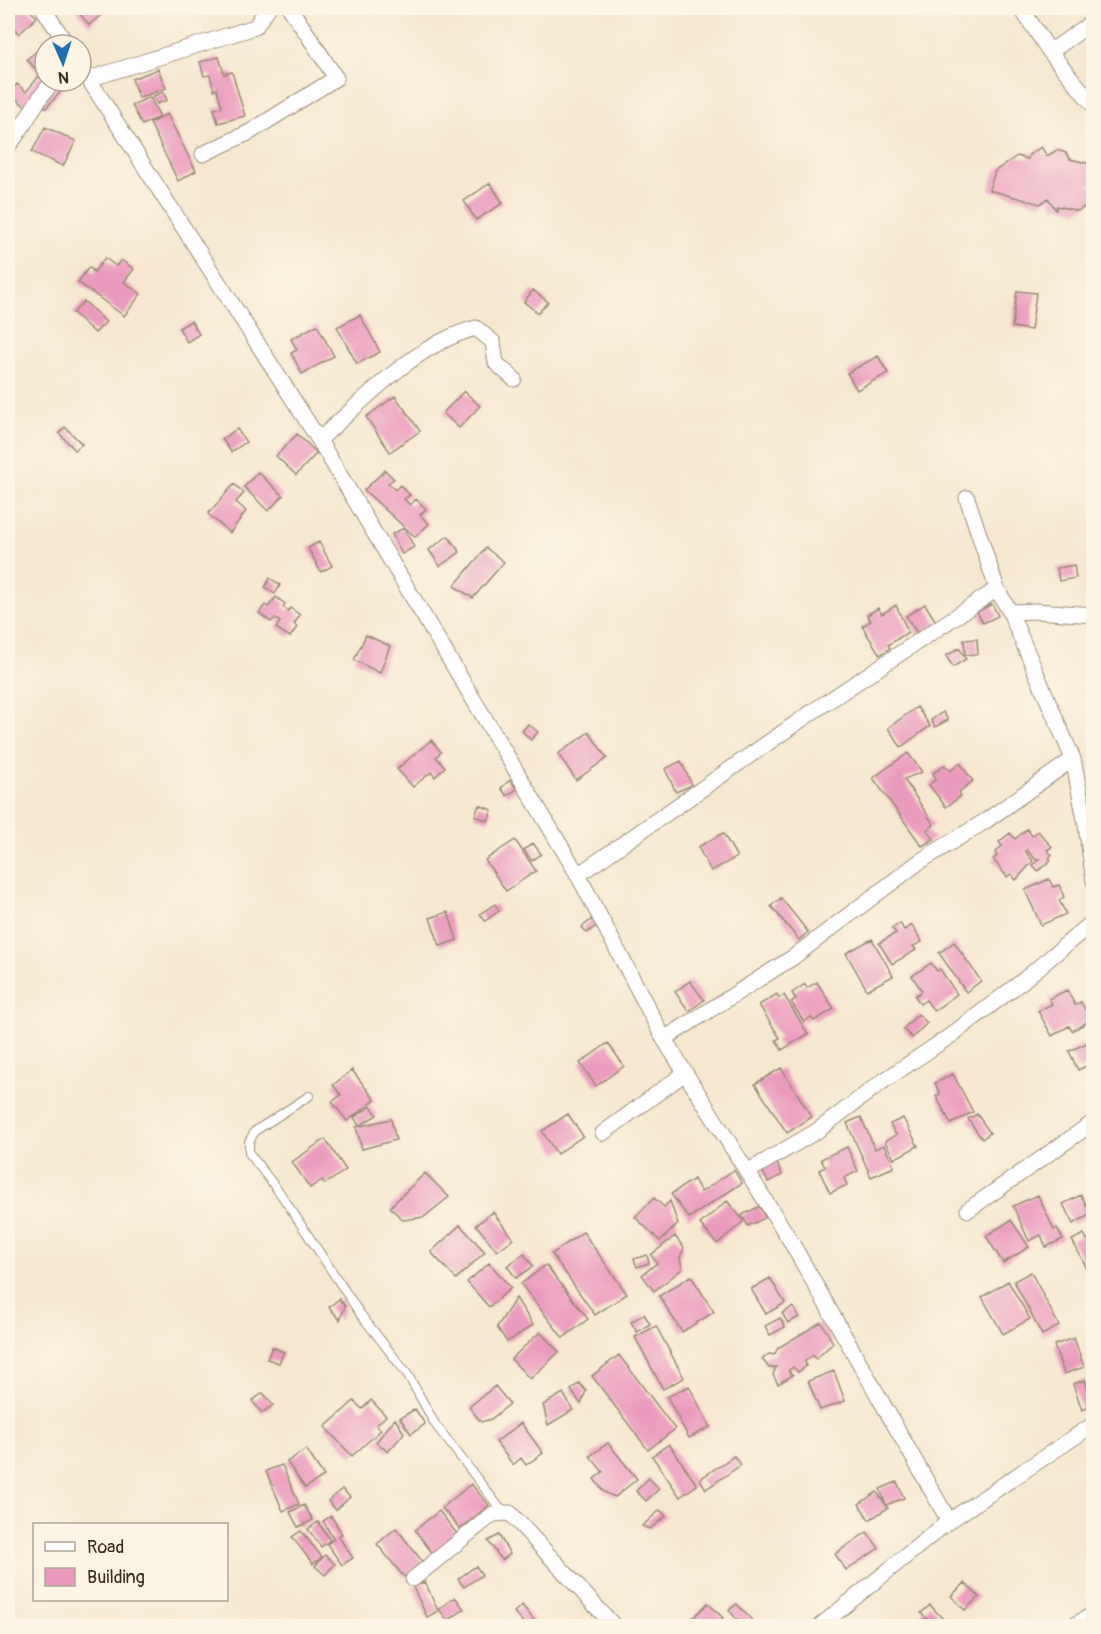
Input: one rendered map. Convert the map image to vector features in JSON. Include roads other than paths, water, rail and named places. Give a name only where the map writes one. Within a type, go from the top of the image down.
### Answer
[{"type":"street","points":[[43,8],[59,33]]},
{"type":"street","points":[[93,71],[231,36],[255,27],[265,8]]},
{"type":"street","points":[[203,154],[250,132],[336,78],[290,8]]},
{"type":"street","points":[[1021,8],[1050,52],[1094,106]]},
{"type":"street","points":[[1050,52],[1094,21]]},
{"type":"street","points":[[93,86],[319,440],[578,875],[664,1039],[796,1250],[949,1521]]},
{"type":"street","points":[[8,146],[19,134],[31,108],[44,93]]},
{"type":"street","points":[[319,440],[408,364],[451,335],[476,328],[493,342],[496,363],[514,379]]},
{"type":"street","points":[[967,498],[998,589],[1073,759],[1094,881]]},
{"type":"street","points":[[578,875],[815,710],[998,589]]},
{"type":"street","points":[[1010,612],[1036,611],[1094,615]]},
{"type":"street","points":[[664,1039],[792,958],[920,862],[987,820],[1073,759]]},
{"type":"street","points":[[747,1172],[817,1131],[879,1084],[950,1036],[1020,983],[1094,921]]},
{"type":"street","points":[[603,1132],[685,1073]]},
{"type":"street","points":[[968,1210],[1094,1122]]},
{"type":"street","points":[[820,1626],[949,1521],[1094,1424]]},
{"type":"street","points":[[413,1579],[493,1514],[502,1511],[516,1518],[614,1626]]},
{"type":"street","points":[[1073,1626],[1094,1614]]},
{"type":"lane","points":[[309,1096],[255,1131],[249,1142],[249,1153],[280,1193],[361,1315],[408,1375],[435,1424],[502,1511]]}]
